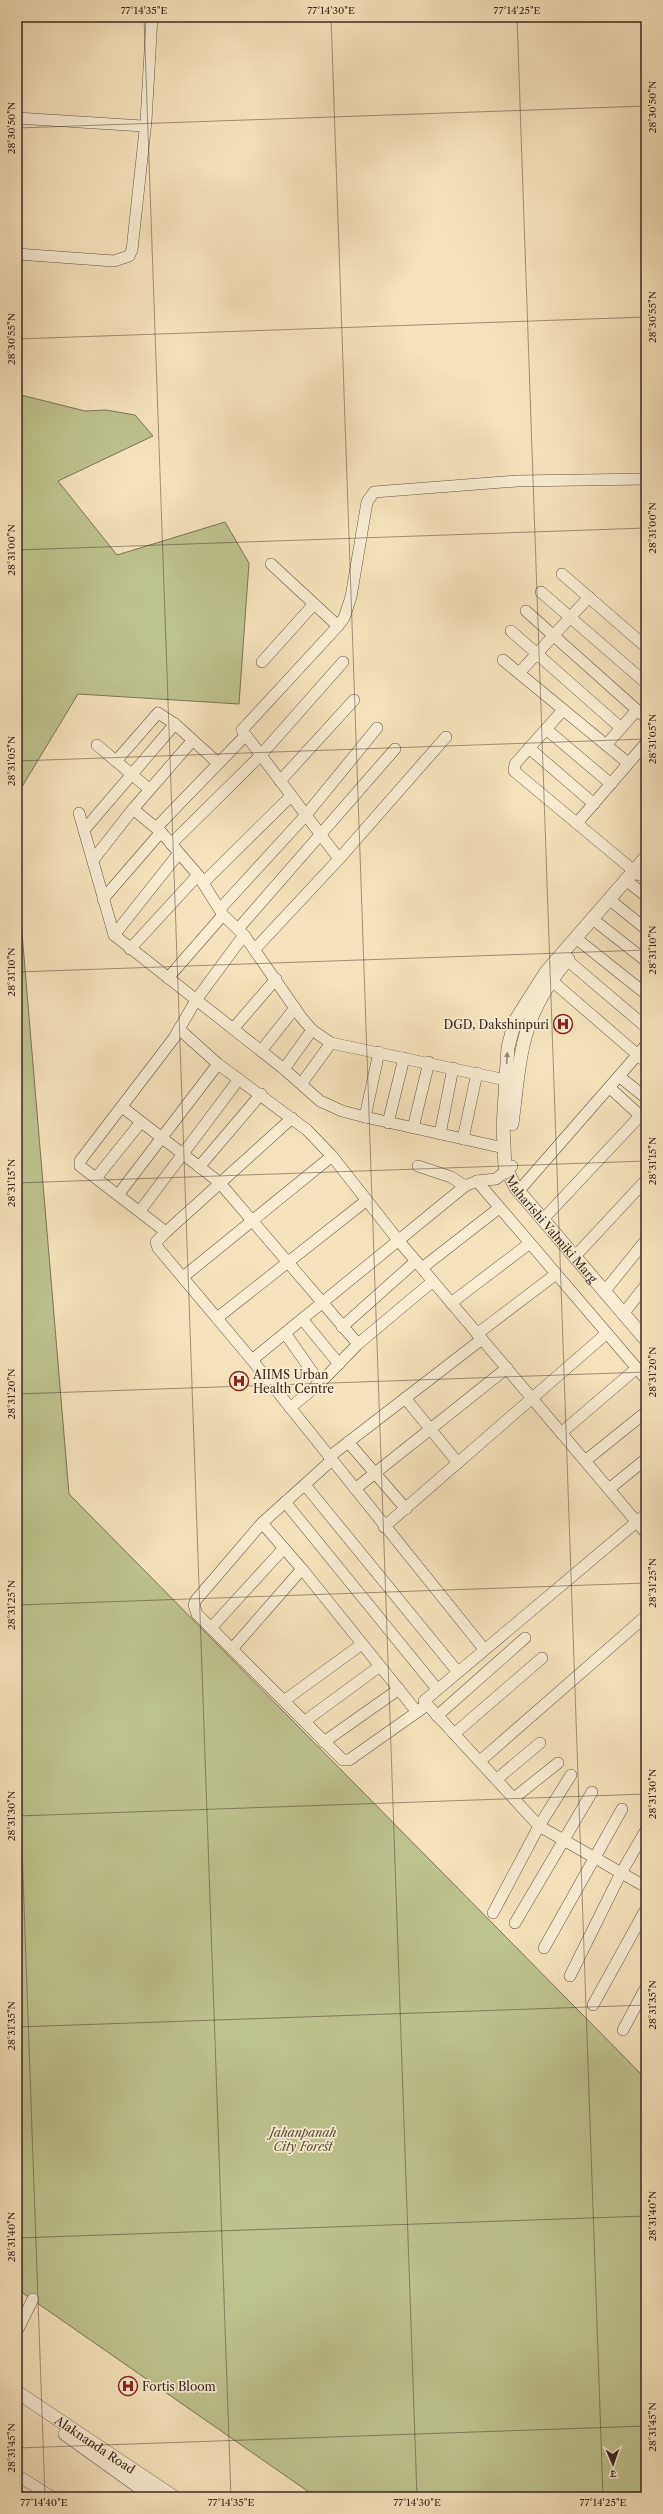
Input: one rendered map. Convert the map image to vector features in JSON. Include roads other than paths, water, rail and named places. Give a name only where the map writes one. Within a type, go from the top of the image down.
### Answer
[{"type":"street","points":[[17,254],[114,261],[129,256],[132,250],[144,126],[152,17]]},
{"type":"street","points":[[17,118],[144,126]]},
{"type":"street","points":[[339,859],[260,756],[242,730],[244,726],[338,626],[346,613],[351,598],[367,502],[374,492],[517,481],[646,479]]},
{"type":"street","points":[[271,564],[338,626]]},
{"type":"street","points":[[562,574],[646,646]]},
{"type":"street","points":[[542,592],[646,683]]},
{"type":"street","points":[[519,673],[589,597]]},
{"type":"street","points":[[262,662],[314,604]]},
{"type":"street","points":[[526,611],[646,718]]},
{"type":"street","points":[[511,631],[620,728]]},
{"type":"street","points":[[503,660],[628,763]]},
{"type":"street","points":[[171,844],[260,756],[343,662]]},
{"type":"street","points":[[280,781],[354,700]]},
{"type":"street","points":[[563,710],[515,764],[514,771],[638,875],[646,896]]},
{"type":"street","points":[[606,745],[637,710]]},
{"type":"street","points":[[116,761],[155,715],[160,713],[175,724],[218,763]]},
{"type":"street","points":[[84,830],[175,724]]},
{"type":"street","points":[[168,978],[221,912],[306,815],[376,728]]},
{"type":"street","points":[[546,729],[611,784]]},
{"type":"street","points":[[103,899],[158,830],[218,763],[245,736]]},
{"type":"street","points":[[255,949],[339,859],[446,737]]},
{"type":"street","points":[[93,860],[149,789],[192,741]]},
{"type":"street","points":[[577,823],[646,743]]},
{"type":"street","points":[[98,745],[149,789]]},
{"type":"street","points":[[529,748],[594,804]]},
{"type":"street","points":[[166,1232],[80,1166],[80,1163],[179,1029],[196,1000],[241,932],[320,834],[395,749]]},
{"type":"street","points":[[130,949],[201,879],[291,796]]},
{"type":"street","points":[[133,809],[158,830],[179,852],[201,879],[221,912],[255,949],[295,1008],[312,1030],[331,1043],[429,1062],[506,1080]]},
{"type":"street","points":[[79,813],[114,935],[130,949],[262,1051],[327,1104],[365,1117],[504,1148]]},
{"type":"street","points":[[114,935],[179,852]]},
{"type":"street","name":"Maharishi Valmiki Marg","points":[[646,857],[638,875],[599,924],[551,980],[534,1007],[521,1049],[509,1146],[510,1168],[523,1186],[646,1332]]},
{"type":"street","name":"Maharishi Valmiki Marg","points":[[638,875],[546,972],[515,1022],[508,1047],[504,1148],[516,1188],[646,1340]]},
{"type":"street","points":[[615,904],[646,929]]},
{"type":"street","points":[[599,924],[646,962]]},
{"type":"street","points":[[582,943],[646,994]]},
{"type":"street","points":[[567,960],[646,1027]]},
{"type":"street","points":[[234,1029],[276,979]]},
{"type":"street","points":[[551,980],[642,1059]]},
{"type":"street","points":[[262,1051],[295,1008]]},
{"type":"street","points":[[179,1029],[218,1064],[292,1118],[332,1156],[398,1240],[646,1533]]},
{"type":"street","points":[[284,1069],[312,1030]]},
{"type":"street","points":[[302,1083],[331,1043]]},
{"type":"street","points":[[523,1186],[620,1077],[642,1059],[646,1045]]},
{"type":"street","points":[[365,1117],[379,1052]]},
{"type":"street","points":[[388,1122],[404,1058]]},
{"type":"street","points":[[413,1128],[429,1062]]},
{"type":"street","points":[[118,1195],[218,1064]]},
{"type":"street","points":[[440,1134],[453,1068]]},
{"type":"street","points":[[463,1139],[477,1073]]},
{"type":"street","points":[[620,1077],[646,1098]]},
{"type":"street","points":[[140,1211],[239,1078]]},
{"type":"street","points":[[547,1215],[643,1118],[610,1088]]},
{"type":"street","points":[[199,1166],[261,1094]]},
{"type":"street","points":[[122,1107],[219,1182],[358,1344]]},
{"type":"street","points":[[292,1118],[157,1239],[156,1246],[252,1360],[384,1527],[484,1649]]},
{"type":"street","points":[[96,1178],[141,1122]]},
{"type":"street","points":[[183,1277],[332,1156]]},
{"type":"street","points":[[418,1166],[451,1177],[465,1186]]},
{"type":"street","points":[[252,1360],[465,1186],[477,1181],[496,1179],[510,1168]]},
{"type":"street","points":[[579,1252],[646,1180]]},
{"type":"street","points":[[477,1181],[646,1379]]},
{"type":"street","points":[[217,1318],[367,1200]]},
{"type":"street","points":[[342,1327],[419,1265],[499,1208]]},
{"type":"street","points":[[608,1287],[646,1240]]},
{"type":"street","points":[[451,1303],[530,1243]]},
{"type":"street","points":[[427,1705],[349,1760],[340,1758],[305,1721],[197,1614],[194,1605],[196,1600],[262,1523],[305,1485],[348,1442],[405,1398],[556,1274]]},
{"type":"street","points":[[290,1408],[320,1383],[358,1344],[433,1281]]},
{"type":"street","points":[[627,1309],[646,1285]]},
{"type":"street","points":[[302,1319],[338,1364]]},
{"type":"street","points":[[285,1333],[320,1383]]},
{"type":"street","points":[[384,1527],[607,1333]]},
{"type":"street","points":[[354,1489],[429,1428],[507,1368]]},
{"type":"street","points":[[561,1432],[637,1368]]},
{"type":"street","points":[[405,1398],[458,1463]]},
{"type":"street","points":[[586,1461],[646,1412]]},
{"type":"street","points":[[348,1442],[406,1509]]},
{"type":"street","points":[[609,1489],[646,1459]]},
{"type":"street","points":[[305,1485],[457,1671]]},
{"type":"street","points":[[285,1502],[436,1689]]},
{"type":"street","points":[[646,1514],[424,1700],[539,1826],[646,1887]]},
{"type":"street","points":[[262,1523],[302,1569],[417,1712]]},
{"type":"street","points":[[211,1628],[284,1548]]},
{"type":"street","points":[[232,1649],[302,1569]]},
{"type":"street","points":[[480,1761],[644,1621]]},
{"type":"street","points":[[437,1716],[525,1638]]},
{"type":"street","points":[[284,1700],[362,1644]]},
{"type":"street","points":[[454,1734],[542,1658]]},
{"type":"street","points":[[305,1721],[380,1666]]},
{"type":"street","points":[[324,1742],[399,1689]]},
{"type":"street","points":[[496,1779],[540,1743]]},
{"type":"street","points":[[514,1798],[558,1763]]},
{"type":"street","points":[[493,1913],[539,1826],[571,1775]]},
{"type":"street","points":[[515,1923],[592,1792]]},
{"type":"street","points":[[544,1948],[622,1809]]},
{"type":"street","points":[[570,1976],[621,1873],[646,1830]]},
{"type":"street","points":[[593,2004],[646,1909]]},
{"type":"street","points":[[623,2030],[646,1987]]},
{"type":"street","points":[[17,2331],[33,2299]]},
{"type":"street","name":"Alaknanda Road","points":[[17,2392],[174,2497]]},
{"type":"street","points":[[17,2400],[153,2497]]},
{"type":"street","points":[[17,2475],[52,2497]]},
{"type":"place","name":"DGD, Dakshinpuri","points":[[563,1024]]},
{"type":"place","name":"AIIMS Urban Health Centre","points":[[239,1381]]},
{"type":"place","name":"Fortis Bloom","points":[[128,2386]]},
{"type":"park label","name":"Jahanpanah City Forest","points":[[303,2139]]}]
